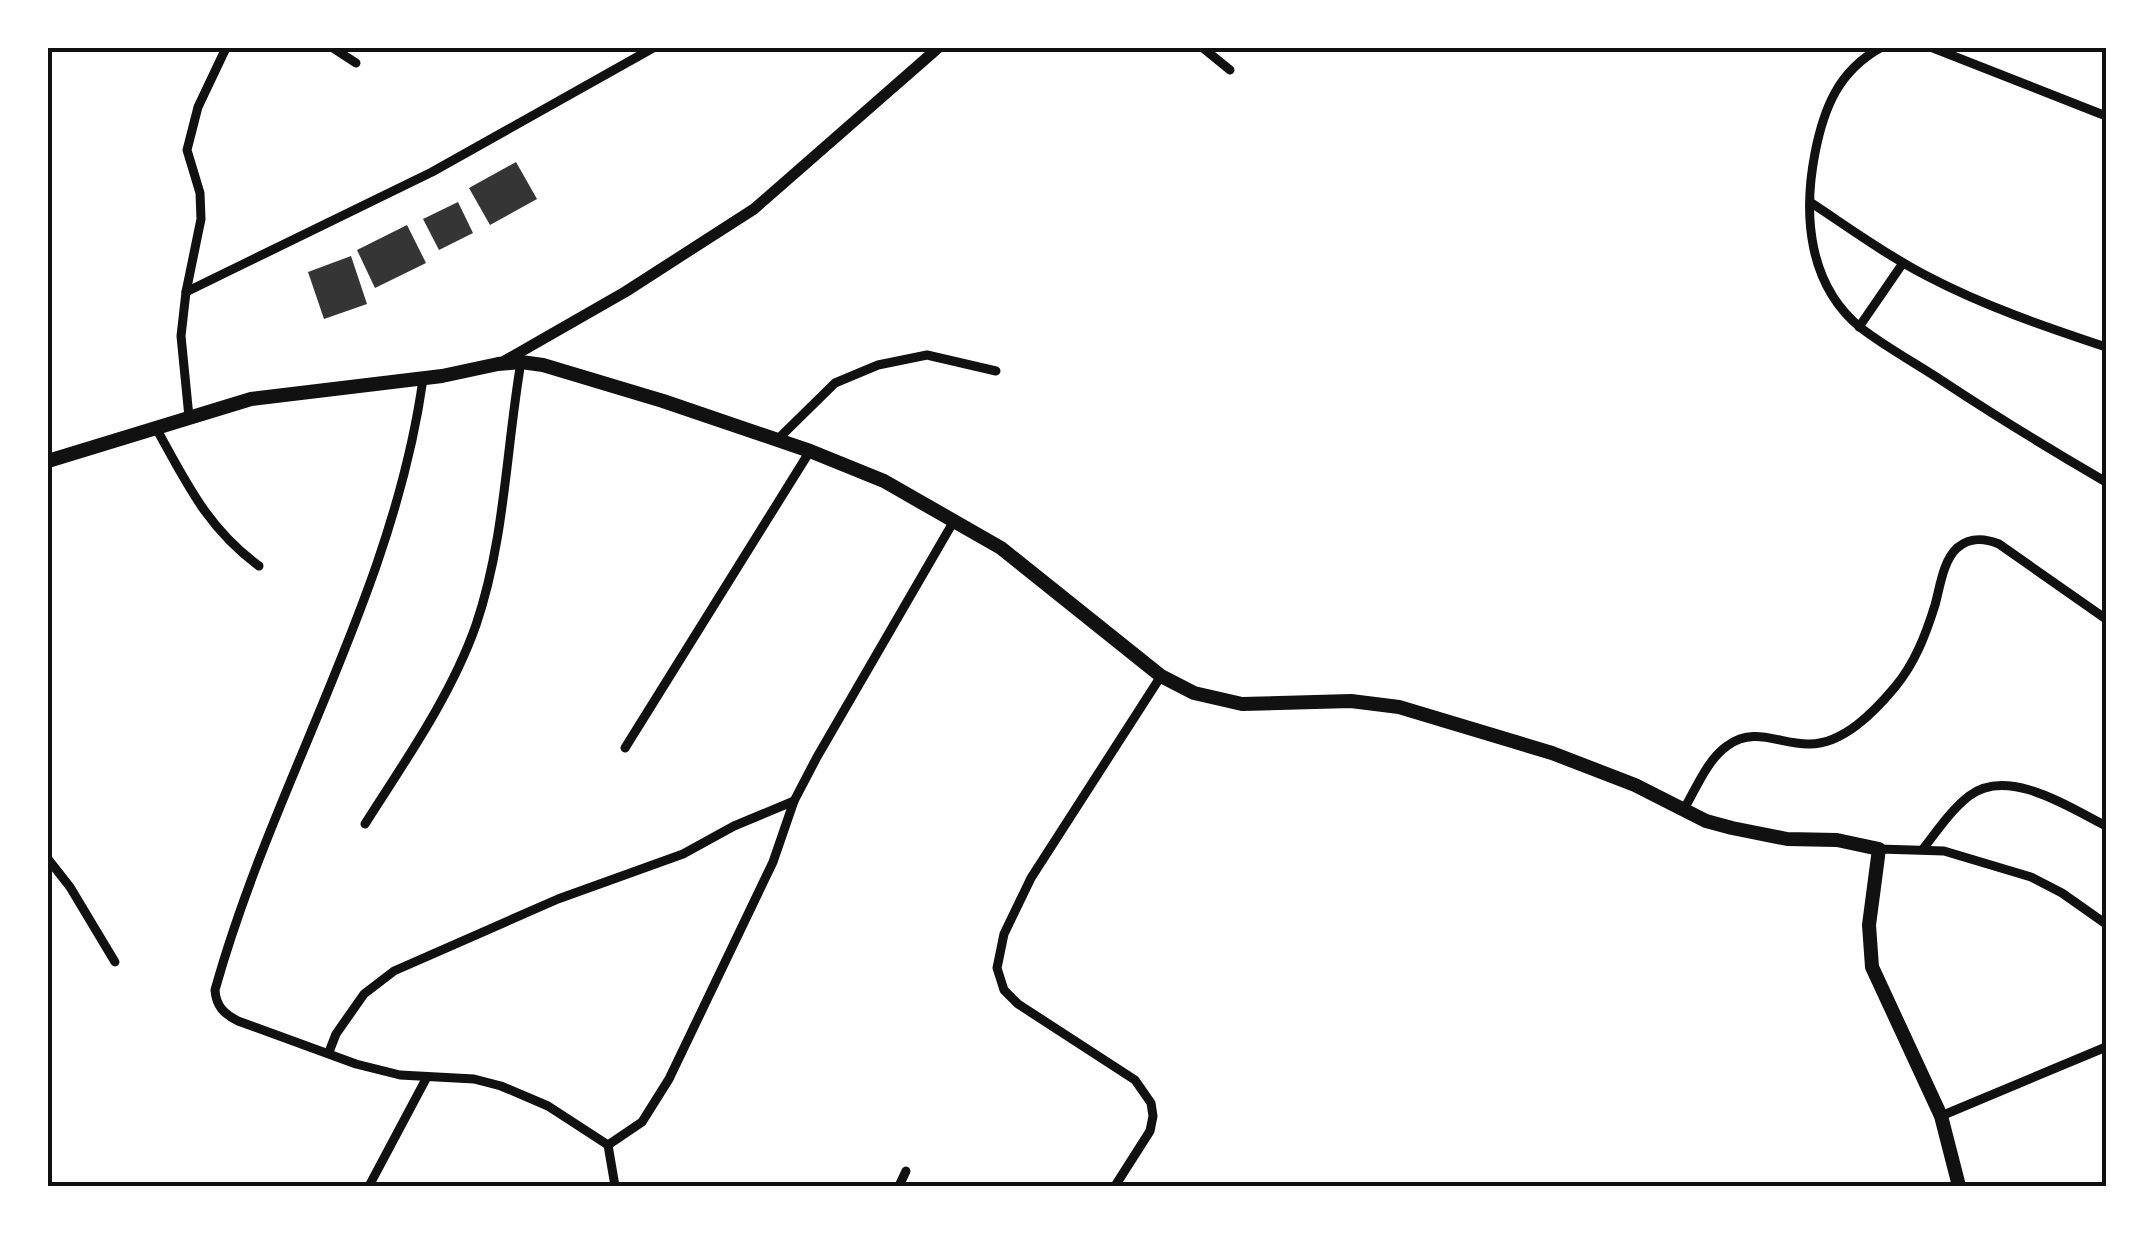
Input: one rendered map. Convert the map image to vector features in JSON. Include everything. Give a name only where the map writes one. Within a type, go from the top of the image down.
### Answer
[{"type":"main road","points":[[48,461],[251,399],[521,362],[598,381],[866,472],[955,519],[1052,586],[1161,676],[1194,693],[1242,704],[1351,701],[1399,707],[1552,753],[1636,785],[1706,820],[1787,839],[1837,840],[1879,849],[1868,925],[1872,966],[1941,1116],[1959,1186]]},
{"type":"street","points":[[190,417],[181,350],[186,292],[201,219],[200,194],[187,150],[198,108],[226,48]]},
{"type":"street","points":[[332,48],[356,63]]},
{"type":"street","points":[[186,292],[432,172],[653,48]]},
{"type":"street","points":[[498,364],[625,292],[754,209],[938,48]]},
{"type":"street","points":[[1203,48],[1230,70]]},
{"type":"street","points":[[1880,48],[1859,60],[1832,94],[1820,130],[1809,231],[1818,264],[1839,303],[1860,326],[2045,447],[2106,482]]},
{"type":"street","points":[[1933,48],[2106,116]]},
{"type":"street","points":[[1810,202],[1951,288],[2106,347]]},
{"type":"street","points":[[1860,326],[1903,262]]},
{"type":"street","points":[[777,440],[835,383],[878,366],[927,355],[996,371]]},
{"type":"street","points":[[365,824],[453,678],[476,623],[500,518],[521,362]]},
{"type":"street","points":[[423,378],[403,482],[372,585],[232,930],[215,990],[216,1000],[228,1016],[356,1064],[400,1075],[474,1079],[548,1106],[608,1146],[615,1186]]},
{"type":"street","points":[[156,428],[203,513],[233,547],[258,566]]},
{"type":"street","points":[[625,748],[810,451]]},
{"type":"street","points":[[608,1146],[642,1122],[669,1079],[773,862],[794,801],[816,757],[955,519]]},
{"type":"street","points":[[1684,809],[1705,773],[1728,745],[1765,735],[1808,744],[1826,741],[1843,734],[1873,710],[1908,669],[1952,554],[1968,541],[2000,544],[2106,619]]},
{"type":"street","points":[[1115,1186],[1150,1131],[1151,1103],[1135,1080],[1018,1004],[1004,990],[997,968],[998,951],[1031,878],[1161,676]]},
{"type":"street","points":[[1923,849],[1970,794],[1995,786],[2041,795],[2106,826]]},
{"type":"street","points":[[328,1052],[364,994],[394,971],[558,899],[683,854],[748,819],[794,801]]},
{"type":"street","points":[[1879,849],[1944,852],[2046,883],[2106,924]]},
{"type":"street","points":[[48,858],[70,887],[114,962]]},
{"type":"street","points":[[1941,1116],[2106,1047]]},
{"type":"street","points":[[368,1186],[427,1078]]},
{"type":"street","points":[[899,1186],[906,1171]]},
{"type":"building","points":[[516,162],[537,199],[490,225],[469,188]]},
{"type":"building","points":[[458,202],[473,233],[439,250],[423,219]]},
{"type":"building","points":[[407,225],[426,263],[375,288],[357,250]]},
{"type":"building","points":[[351,256],[367,304],[324,319],[308,272]]}]
